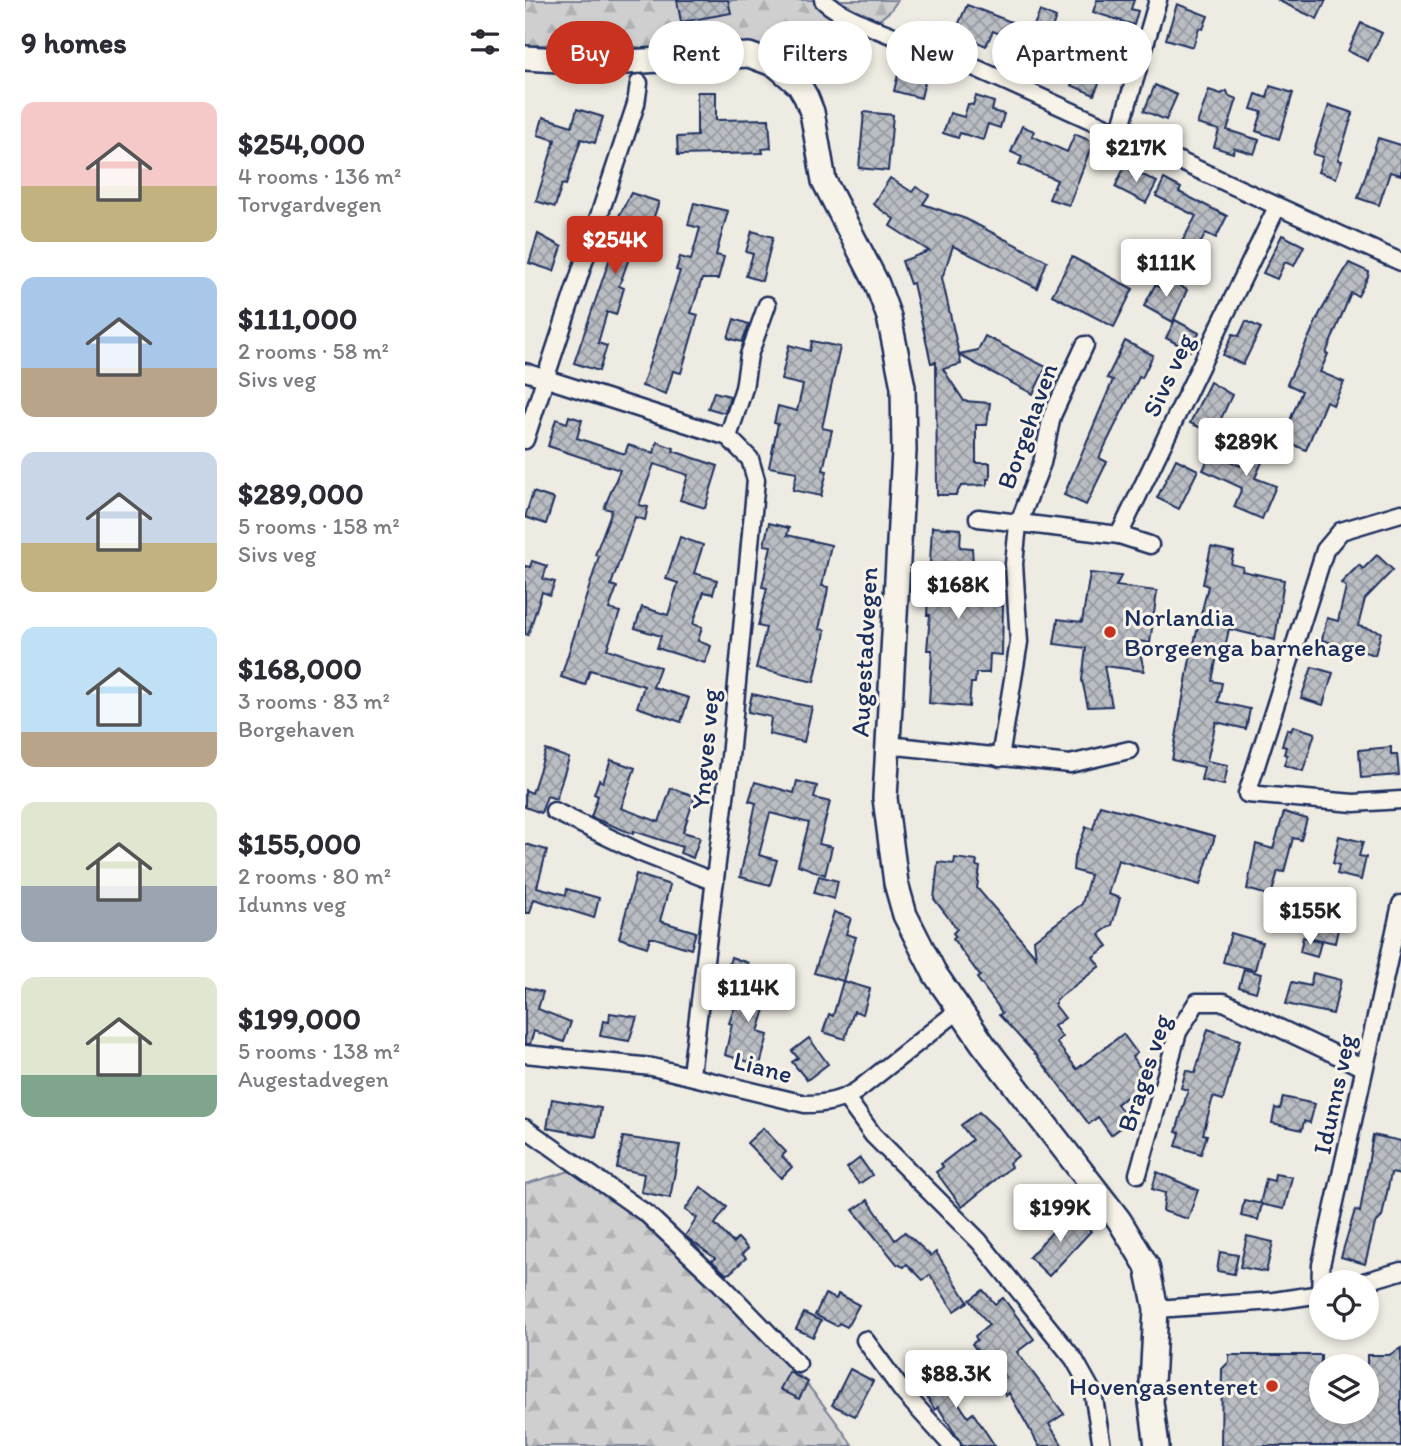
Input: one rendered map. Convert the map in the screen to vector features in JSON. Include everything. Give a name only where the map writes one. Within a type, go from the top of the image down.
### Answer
[{"type":"main road","name":"Augestadvegen","points":[[525,58],[608,63],[748,55],[776,65],[793,79],[806,97],[812,112],[824,181],[877,284],[889,317],[903,387],[904,451],[887,745],[887,824],[896,883],[919,947],[958,1010],[1135,1244],[1147,1266],[1156,1309],[1151,1402],[1157,1446]]},
{"type":"street","points":[[823,0],[832,9],[853,19],[959,61],[1401,262]]},
{"type":"street","points":[[1119,132],[1158,0]]},
{"type":"street","points":[[525,440],[636,104],[639,83]]},
{"type":"street","name":"Sivs veg","points":[[1119,535],[1277,207]]},
{"type":"street","points":[[525,372],[728,437],[744,388],[749,355],[767,305]]},
{"type":"street","name":"Borgehaven","points":[[1000,758],[1019,642],[1014,564],[1019,525],[1042,463],[1052,416],[1085,345]]},
{"type":"street","name":"Yngves veg","points":[[691,1074],[730,757],[756,481],[750,459],[728,437]]},
{"type":"street","points":[[1401,513],[1341,531],[1325,550],[1247,794],[1354,803],[1401,800]]},
{"type":"street","name":"Borgehaven","points":[[978,518],[1119,535]]},
{"type":"street","points":[[1119,535],[1150,545]]},
{"type":"street","points":[[887,745],[1070,764],[1129,750]]},
{"type":"street","points":[[554,811],[639,852],[715,882]]},
{"type":"street","name":"Idunns veg","points":[[1321,1270],[1401,904]]},
{"type":"street","name":"Brages veg","points":[[1138,1174],[1178,1032],[1197,1002],[1224,1002],[1364,1068]]},
{"type":"street","name":"Liane","points":[[525,1054],[589,1059],[691,1074],[805,1104],[846,1098],[958,1010]]},
{"type":"street","points":[[846,1098],[873,1135],[979,1241],[1075,1359],[1093,1393],[1102,1446]]},
{"type":"street","points":[[525,1128],[648,1215],[718,1281],[797,1364]]},
{"type":"street","points":[[1379,1277],[1401,1271]]},
{"type":"street","points":[[1156,1309],[1309,1295]]},
{"type":"street","points":[[865,1340],[903,1392],[952,1446]]},
{"type":"green space","points":[[525,0],[898,0],[890,11],[872,26],[872,21],[758,21],[758,61],[744,60],[744,21],[648,21],[648,49],[634,47],[634,21],[546,21],[546,45],[525,46]]},
{"type":"green space","points":[[580,1168],[691,1264],[761,1332],[825,1406],[853,1446],[525,1446],[525,1184]]},
{"type":"building","points":[[677,0],[728,0],[731,13],[681,21]]},
{"type":"building","points":[[1097,0],[1134,0],[1131,9],[1138,11],[1135,21],[1121,21],[1093,12]]},
{"type":"building","points":[[1277,0],[1326,0],[1317,19]]},
{"type":"building","points":[[1177,4],[1208,16],[1203,29],[1199,28],[1193,47],[1166,39]]},
{"type":"building","points":[[967,5],[1009,21],[992,21],[992,33],[986,46],[978,42],[978,21],[960,21]]},
{"type":"building","points":[[1040,11],[1056,18],[1055,21],[1036,21]]},
{"type":"building","points":[[1361,23],[1382,33],[1368,61],[1348,51]]},
{"type":"building","points":[[896,84],[924,84],[921,98],[894,91]]},
{"type":"building","points":[[1071,84],[1099,84],[1094,95]]},
{"type":"building","points":[[1155,85],[1177,95],[1166,120],[1144,111]]},
{"type":"building","points":[[1270,86],[1293,93],[1279,139],[1256,131],[1262,112],[1251,109],[1256,94],[1267,98]]},
{"type":"building","points":[[1209,90],[1221,94],[1227,91],[1229,96],[1237,99],[1227,130],[1259,140],[1254,154],[1234,148],[1233,153],[1214,147],[1219,130],[1197,124]]},
{"type":"building","points":[[697,92],[716,92],[716,120],[769,119],[771,148],[762,149],[763,153],[678,155],[677,137],[697,136]]},
{"type":"building","points":[[976,96],[994,102],[992,111],[1004,114],[1000,128],[988,124],[983,140],[960,133],[958,138],[943,133],[950,113],[964,117],[968,104],[973,105]]},
{"type":"building","points":[[1329,105],[1353,113],[1338,160],[1342,161],[1336,178],[1318,172],[1323,157],[1313,154]]},
{"type":"building","points":[[577,109],[603,117],[595,143],[581,139],[566,185],[562,184],[555,207],[536,201],[555,140],[538,135],[543,117],[572,126]]},
{"type":"building","points":[[864,112],[893,115],[888,171],[859,168]]},
{"type":"building","points":[[1022,126],[1034,131],[1032,136],[1067,152],[1075,134],[1093,142],[1069,205],[1049,199],[1057,180],[1019,164],[1022,157],[1011,152]]},
{"type":"building","points":[[1378,138],[1401,145],[1401,175],[1390,172],[1379,205],[1358,198]]},
{"type":"building","points":[[1125,166],[1157,182],[1146,203],[1115,187]]},
{"type":"building","points":[[890,178],[912,192],[916,187],[929,195],[923,204],[966,219],[1047,261],[1037,288],[953,246],[942,278],[959,354],[978,350],[985,336],[1046,367],[1033,394],[959,355],[961,364],[943,369],[964,401],[990,403],[987,425],[976,425],[976,463],[990,463],[990,479],[987,479],[987,485],[961,486],[956,495],[937,495],[936,362],[931,363],[913,283],[910,284],[902,261],[929,251],[890,226],[894,219],[873,204]]},
{"type":"building","points":[[1164,179],[1181,188],[1179,192],[1227,216],[1216,238],[1206,233],[1194,255],[1179,247],[1196,216],[1156,196]]},
{"type":"building","points":[[631,193],[659,202],[648,234],[639,231],[619,286],[624,288],[616,315],[607,312],[598,343],[607,346],[599,371],[574,363],[612,252],[619,216]]},
{"type":"building","points":[[694,203],[728,211],[716,255],[724,257],[718,279],[702,279],[691,313],[698,315],[681,373],[673,371],[666,394],[642,386],[680,271],[676,270],[680,257],[691,260],[700,228],[688,225]]},
{"type":"building","points":[[752,231],[773,237],[762,281],[746,276],[753,254],[746,252]]},
{"type":"building","points":[[538,234],[562,247],[554,271],[529,263]]},
{"type":"building","points":[[1282,235],[1304,246],[1294,266],[1285,262],[1277,279],[1263,273]]},
{"type":"building","points":[[1072,257],[1133,289],[1114,327],[1052,295]]},
{"type":"building","points":[[1349,263],[1369,272],[1368,277],[1358,296],[1351,293],[1320,372],[1344,382],[1333,405],[1326,401],[1306,450],[1282,440],[1302,391],[1287,384],[1320,313]]},
{"type":"building","points":[[1163,277],[1187,290],[1173,322],[1144,306],[1155,285],[1159,287]]},
{"type":"building","points":[[734,319],[749,324],[742,342],[728,338]]},
{"type":"building","points":[[1175,320],[1199,333],[1190,351],[1166,338]]},
{"type":"building","points":[[1246,321],[1261,328],[1243,365],[1223,355],[1233,334],[1239,336]]},
{"type":"building","points":[[812,341],[840,347],[822,428],[832,430],[823,470],[827,471],[821,496],[793,490],[797,472],[769,467],[778,424],[774,423],[778,406],[797,411],[803,385],[781,380],[789,345],[810,351]]},
{"type":"building","points":[[1125,341],[1153,355],[1142,378],[1139,377],[1099,458],[1107,462],[1086,505],[1064,495],[1113,380],[1107,378]]},
{"type":"building","points":[[1210,382],[1232,395],[1214,434],[1190,423]]},
{"type":"building","points":[[714,392],[730,396],[725,413],[708,408]]},
{"type":"building","points":[[569,416],[582,420],[577,438],[625,454],[628,445],[654,453],[657,442],[674,448],[673,451],[718,466],[705,508],[680,500],[688,475],[654,464],[639,505],[648,507],[645,520],[635,517],[611,585],[617,587],[609,609],[620,612],[607,649],[660,667],[653,687],[689,698],[681,722],[637,707],[644,686],[590,670],[585,685],[561,677],[599,556],[595,555],[612,510],[604,508],[620,470],[548,446],[556,419],[567,423]]},
{"type":"building","points":[[1253,437],[1270,444],[1255,478],[1276,486],[1262,519],[1234,507],[1242,488],[1203,470],[1211,452],[1240,466]]},
{"type":"building","points":[[1176,459],[1198,470],[1179,509],[1157,498]]},
{"type":"building","points":[[533,492],[554,499],[546,524],[525,517]]},
{"type":"building","points":[[769,523],[789,528],[787,535],[831,545],[822,586],[828,587],[819,629],[825,630],[814,682],[756,668],[766,628],[758,626],[767,588],[762,587],[771,546],[764,545]]},
{"type":"building","points":[[932,527],[961,529],[960,547],[972,548],[974,582],[986,585],[985,604],[1003,606],[1002,655],[990,654],[989,673],[976,673],[975,683],[971,683],[969,707],[929,703],[932,650],[927,650],[930,615],[927,615]]},
{"type":"building","points":[[680,537],[703,545],[694,573],[717,580],[713,594],[704,592],[693,624],[702,627],[698,641],[711,646],[705,663],[657,648],[661,636],[635,628],[642,607],[668,615],[678,583],[666,579]]},
{"type":"building","points":[[1211,547],[1234,552],[1231,564],[1243,567],[1242,571],[1284,580],[1275,640],[1229,629],[1225,647],[1219,646],[1212,681],[1222,683],[1218,702],[1250,709],[1246,729],[1216,722],[1207,761],[1228,765],[1224,785],[1201,780],[1204,767],[1172,760],[1189,664],[1208,586],[1203,584]]},
{"type":"building","points":[[1377,555],[1393,570],[1365,599],[1358,626],[1381,632],[1375,655],[1322,640],[1327,618],[1338,621],[1346,587],[1341,583],[1359,565],[1363,569]]},
{"type":"building","points":[[532,561],[547,566],[543,579],[555,582],[550,595],[542,592],[528,635],[525,634],[525,566],[530,567]]},
{"type":"building","points":[[1090,573],[1121,576],[1116,586],[1157,591],[1150,643],[1138,641],[1144,671],[1104,666],[1112,706],[1088,707],[1082,680],[1086,648],[1054,644],[1058,619],[1082,622]]},
{"type":"building","points":[[1312,667],[1333,673],[1323,705],[1301,698]]},
{"type":"building","points":[[752,694],[812,707],[804,742],[769,734],[771,717],[748,712]]},
{"type":"building","points":[[1293,726],[1315,733],[1303,771],[1284,765],[1287,755],[1284,754],[1286,747],[1282,746],[1287,729],[1291,731]]},
{"type":"building","points":[[1391,747],[1391,754],[1397,754],[1399,775],[1361,778],[1359,750]]},
{"type":"building","points":[[546,750],[569,758],[556,799],[547,796],[541,813],[525,807],[525,790],[532,793]]},
{"type":"building","points":[[611,760],[635,768],[621,808],[659,822],[671,788],[695,796],[683,832],[700,837],[693,858],[680,853],[682,847],[634,831],[633,834],[591,817],[598,796],[594,794],[599,780],[603,782]]},
{"type":"building","points":[[797,781],[817,786],[814,798],[830,802],[819,844],[832,847],[825,875],[798,865],[809,823],[770,813],[759,855],[777,860],[770,885],[740,877],[756,803],[749,801],[755,782],[794,793]]},
{"type":"building","points":[[1100,805],[1215,836],[1200,885],[1118,860],[1108,894],[1120,898],[1112,925],[1099,934],[1108,946],[1093,957],[1100,966],[1056,1000],[1055,1005],[1065,1018],[1054,1026],[1062,1037],[1056,1042],[1077,1069],[1123,1034],[1137,1053],[1132,1057],[1145,1074],[1138,1079],[1142,1085],[1117,1104],[1130,1121],[1111,1135],[1098,1117],[1089,1124],[1037,1056],[999,1015],[1002,1013],[977,978],[980,976],[953,939],[956,937],[953,933],[957,929],[934,899],[938,862],[954,864],[955,858],[977,861],[976,866],[980,867],[977,888],[1036,957],[1034,940],[1082,904],[1090,875],[1073,870],[1074,859],[1086,827],[1093,829]]},
{"type":"building","points":[[1284,812],[1307,819],[1301,840],[1293,838],[1284,872],[1278,871],[1271,896],[1247,889],[1256,844],[1273,849]]},
{"type":"building","points":[[1339,836],[1363,842],[1359,856],[1366,857],[1361,880],[1337,874],[1339,865],[1333,863]]},
{"type":"building","points":[[525,844],[547,850],[537,887],[566,895],[567,889],[599,898],[594,918],[534,899],[530,913],[525,913]]},
{"type":"building","points":[[636,874],[670,885],[660,921],[696,932],[691,949],[655,938],[650,938],[647,947],[619,938]]},
{"type":"building","points":[[819,876],[838,881],[834,899],[814,893]]},
{"type":"building","points":[[1322,907],[1342,911],[1335,943],[1308,937],[1312,923],[1318,924]]},
{"type":"building","points":[[834,912],[851,918],[846,934],[856,937],[843,981],[814,973]]},
{"type":"building","points":[[1231,933],[1262,942],[1255,970],[1223,962]]},
{"type":"building","points":[[1303,937],[1321,942],[1317,957],[1300,952]]},
{"type":"building","points":[[731,957],[748,963],[743,981],[726,976]]},
{"type":"building","points":[[1244,969],[1261,974],[1256,992],[1239,987]]},
{"type":"building","points":[[1313,973],[1341,980],[1333,1014],[1286,1004],[1292,982],[1310,986]]},
{"type":"building","points":[[745,978],[771,990],[758,1032],[768,1035],[760,1065],[725,1055],[732,1024],[729,1023]]},
{"type":"building","points":[[843,981],[870,989],[863,1014],[854,1011],[845,1039],[823,1032],[829,1014],[833,1016]]},
{"type":"building","points":[[525,987],[543,992],[538,1009],[571,1022],[564,1042],[534,1031],[530,1044],[525,1044]]},
{"type":"building","points":[[610,1013],[637,1017],[629,1041],[600,1036],[603,1021],[609,1022]]},
{"type":"building","points":[[1208,1029],[1240,1040],[1223,1100],[1213,1097],[1203,1134],[1207,1135],[1201,1154],[1176,1146],[1180,1133],[1176,1132],[1188,1090],[1181,1088],[1186,1070],[1195,1073]]},
{"type":"building","points":[[809,1038],[828,1064],[807,1080],[792,1062],[798,1058],[792,1051]]},
{"type":"building","points":[[1283,1097],[1315,1104],[1310,1123],[1304,1121],[1302,1130],[1272,1123],[1275,1108],[1280,1109]]},
{"type":"building","points":[[552,1099],[601,1108],[596,1137],[547,1128]]},
{"type":"building","points":[[979,1112],[999,1131],[1018,1156],[1009,1163],[1011,1167],[962,1207],[936,1172],[943,1167],[941,1164],[972,1140],[961,1125]]},
{"type":"building","points":[[763,1128],[786,1152],[782,1156],[792,1167],[781,1178],[747,1143]]},
{"type":"building","points":[[1373,1135],[1401,1141],[1401,1175],[1391,1173],[1382,1217],[1375,1224],[1365,1264],[1341,1257],[1355,1210],[1360,1212]]},
{"type":"building","points":[[623,1137],[680,1145],[670,1198],[641,1192],[644,1174],[617,1168]]},
{"type":"building","points":[[860,1158],[872,1175],[859,1184],[847,1168]]},
{"type":"building","points":[[1157,1172],[1198,1190],[1188,1219],[1163,1211],[1165,1193],[1152,1189]]},
{"type":"building","points":[[1275,1174],[1292,1177],[1284,1209],[1260,1204],[1266,1179],[1274,1181]]},
{"type":"building","points":[[701,1187],[727,1207],[715,1224],[733,1243],[738,1238],[748,1249],[742,1254],[746,1258],[730,1273],[726,1274],[712,1261],[715,1258],[685,1236],[697,1218],[685,1210]]},
{"type":"building","points":[[868,1200],[895,1240],[905,1232],[931,1256],[936,1252],[968,1302],[954,1311],[930,1275],[923,1280],[907,1264],[904,1267],[897,1264],[853,1210]]},
{"type":"building","points":[[1244,1200],[1262,1204],[1258,1220],[1241,1216]]},
{"type":"building","points":[[1070,1213],[1091,1231],[1049,1276],[1029,1257]]},
{"type":"building","points":[[1247,1236],[1273,1242],[1266,1272],[1240,1267]]},
{"type":"building","points":[[1220,1252],[1238,1255],[1234,1274],[1217,1271]]},
{"type":"building","points":[[983,1290],[995,1304],[1003,1298],[1034,1339],[1017,1352],[1064,1414],[1049,1424],[1063,1446],[1039,1446],[1009,1393],[1006,1396],[997,1383],[1006,1377],[987,1353],[982,1357],[972,1344],[977,1340],[975,1336],[989,1325],[970,1300]]},
{"type":"building","points":[[825,1294],[836,1299],[838,1294],[859,1305],[847,1327],[839,1323],[837,1326],[815,1315]]},
{"type":"building","points":[[804,1313],[821,1321],[813,1337],[796,1329]]},
{"type":"building","name":"Hovengasenteret","points":[[1401,1348],[1401,1446],[1221,1446],[1222,1369],[1229,1362],[1229,1355],[1309,1355],[1309,1424],[1379,1424],[1379,1355],[1389,1355]]},
{"type":"building","points":[[950,1365],[958,1378],[952,1382],[957,1390],[952,1393],[968,1417],[973,1413],[995,1446],[963,1446],[938,1407],[935,1410],[927,1397],[931,1395],[925,1382]]},
{"type":"building","points":[[850,1369],[873,1381],[855,1416],[832,1405]]},
{"type":"building","points":[[789,1372],[808,1382],[799,1399],[780,1389]]},
{"type":"place","name":"Norlandia Borgeenga barnehage","points":[[1110,632]]},
{"type":"place","name":"Hovengasenteret","points":[[1272,1386]]}]
